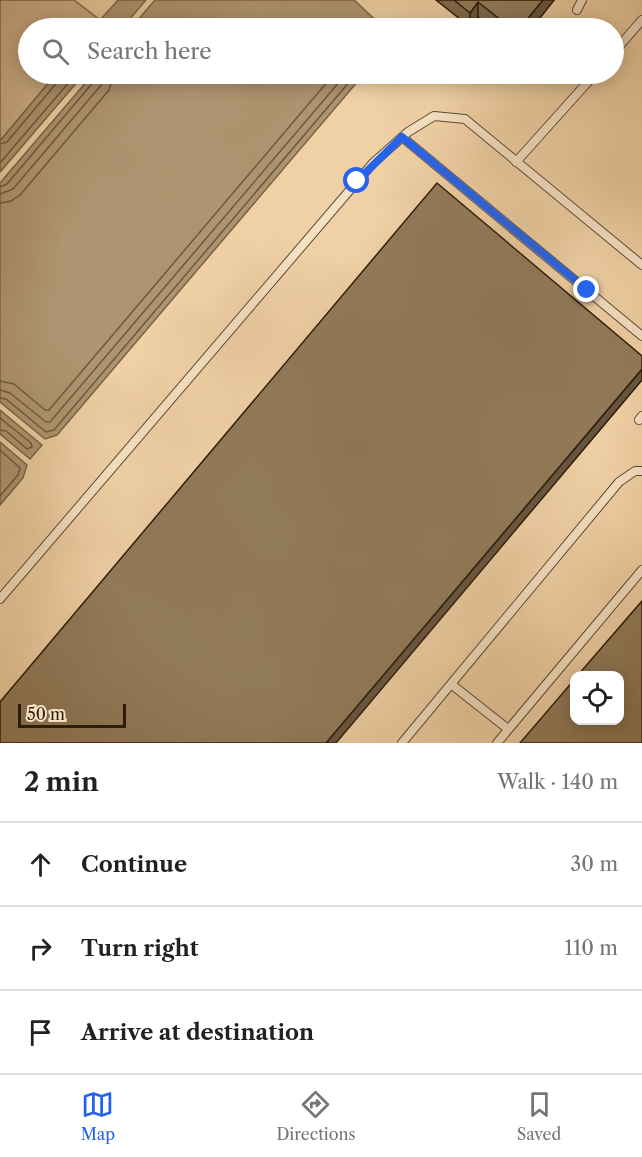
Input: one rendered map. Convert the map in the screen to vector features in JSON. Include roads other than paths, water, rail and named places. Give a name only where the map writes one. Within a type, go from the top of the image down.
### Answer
[{"type":"lane","points":[[577,10],[582,0]]},
{"type":"lane","points":[[624,41],[642,20]]},
{"type":"lane","points":[[516,162],[586,84]]},
{"type":"lane","points":[[0,599],[373,163],[402,137],[434,116],[465,119],[642,265]]},
{"type":"lane","points":[[402,137],[642,336]]},
{"type":"lane","points":[[402,743],[619,482],[635,471],[642,471]]},
{"type":"lane","points":[[496,743],[642,570]]},
{"type":"lane","points":[[451,684],[508,729]]},
{"type":"water","points":[[118,0],[146,0],[131,18],[102,18]]},
{"type":"water","points":[[155,0],[354,0],[373,18],[140,18]]},
{"type":"water","points":[[48,84],[75,84],[0,172],[0,141]]},
{"type":"water","points":[[84,84],[355,84],[57,435],[45,439],[0,402],[0,183]]},
{"type":"water","points":[[0,410],[42,445],[30,459],[0,434]]},
{"type":"water","points":[[0,442],[27,465],[23,478],[0,505]]}]
